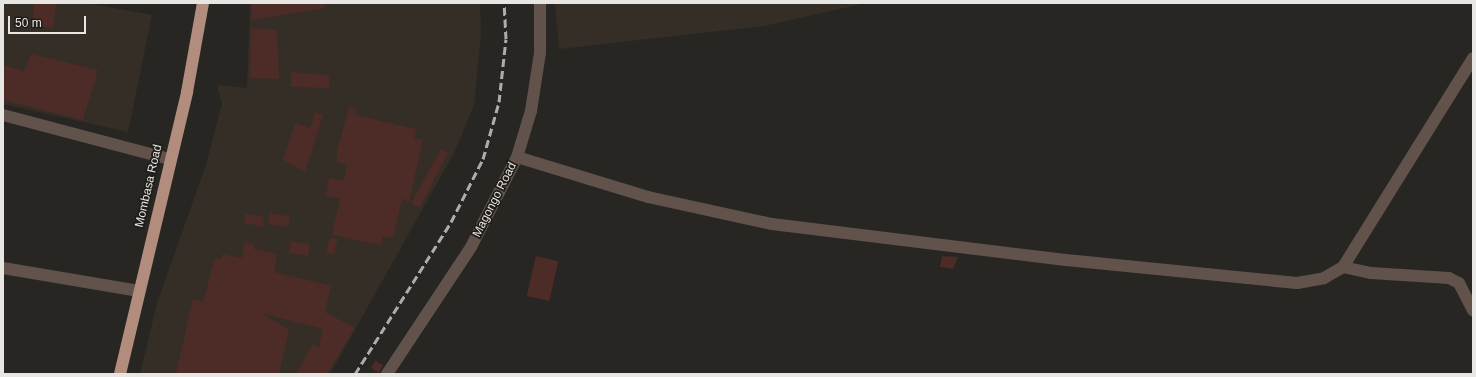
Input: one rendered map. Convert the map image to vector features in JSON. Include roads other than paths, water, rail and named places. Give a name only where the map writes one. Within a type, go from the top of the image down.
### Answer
[{"type":"highway","name":"Mombasa Road","points":[[120,374],[170,159],[203,3]]},
{"type":"street","name":"Magongo Road","points":[[387,374],[471,247],[517,157],[531,110],[540,53],[540,3]]},
{"type":"street","points":[[517,157],[648,197],[772,224],[1074,261],[1297,283],[1324,278],[1343,267],[1473,58]]},
{"type":"street","points":[[3,116],[170,159]]},
{"type":"street","points":[[1343,267],[1371,273],[1449,278],[1459,283],[1473,311]]},
{"type":"street","points":[[3,268],[139,291]]},
{"type":"railway","points":[[355,374],[451,222],[483,159],[499,102],[506,39],[504,3]]}]
